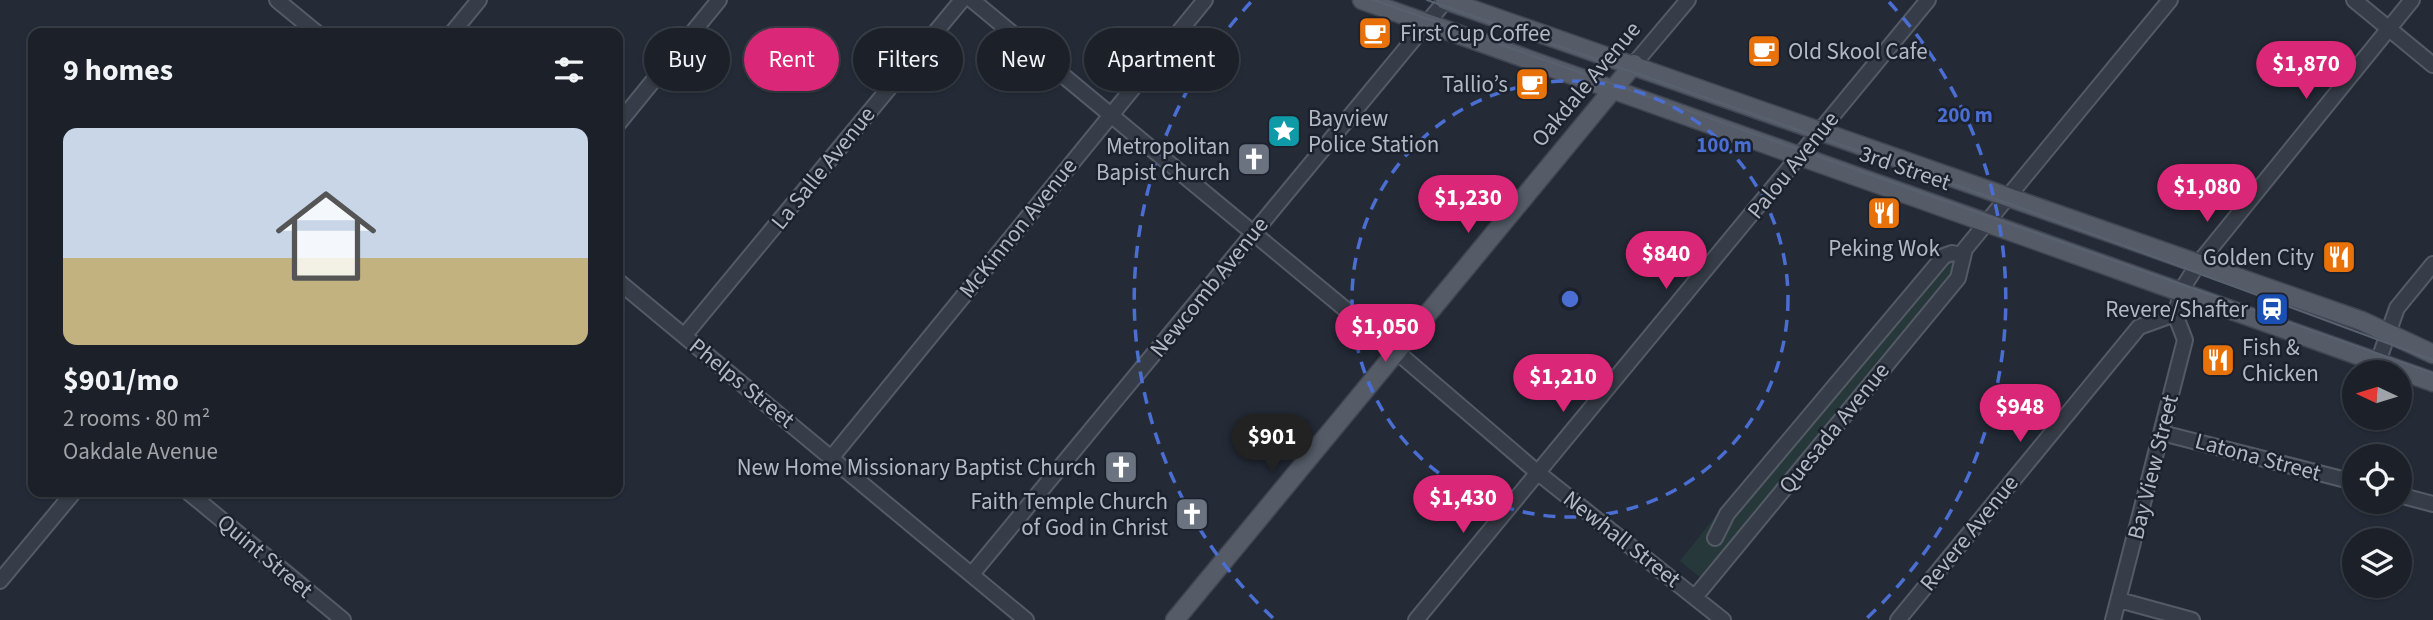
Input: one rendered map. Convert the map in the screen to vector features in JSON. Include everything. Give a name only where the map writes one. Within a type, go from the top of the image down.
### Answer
[{"type":"main road","name":"3rd Street","points":[[1362,0],[2372,360]]},
{"type":"main road","name":"3rd Street","points":[[1446,0],[2362,321],[2433,354]]},
{"type":"main road","name":"Oakdale Avenue","points":[[1175,620],[1634,64]]},
{"type":"main road","name":"3rd Street","points":[[2412,374],[2433,382]]},
{"type":"street","points":[[277,0],[311,28]]},
{"type":"street","points":[[456,28],[479,0]]},
{"type":"street","points":[[623,118],[719,0]]},
{"type":"street","name":"La Salle Avenue","points":[[684,336],[962,0]]},
{"type":"street","name":"Newhall Street","points":[[972,0],[1254,232],[1537,472],[1723,620]]},
{"type":"street","name":"McKinnon Avenue","points":[[832,457],[1205,0]]},
{"type":"street","name":"Newcomb Avenue","points":[[972,574],[1446,0]]},
{"type":"street","name":"Oakdale Avenue","points":[[1634,64],[1688,0]]},
{"type":"street","name":"Palou Avenue","points":[[1416,620],[1928,0]]},
{"type":"street","name":"Quesada Avenue","points":[[1695,597],[1958,278],[1963,255],[1988,222],[2170,0]]},
{"type":"street","points":[[2354,0],[2433,65]]},
{"type":"street","points":[[2175,314],[2182,292],[2198,264],[2412,0]]},
{"type":"street","name":"Quesada Avenue","points":[[1715,538],[1727,514],[1944,256],[1952,253],[1963,255]]},
{"type":"street","points":[[2379,360],[2397,308],[2433,264]]},
{"type":"street","name":"Phelps Street","points":[[623,285],[1026,620]]},
{"type":"street","name":"Bay View Street","points":[[2113,620],[2185,340],[2175,314]]},
{"type":"street","name":"Revere Avenue","points":[[1898,620],[2139,327],[2175,314]]},
{"type":"street","name":"Latona Street","points":[[2162,433],[2342,479]]},
{"type":"street","points":[[0,581],[70,497]]},
{"type":"street","name":"Quint Street","points":[[194,497],[343,620]]},
{"type":"street","points":[[2412,498],[2433,504]]},
{"type":"street","points":[[2119,600],[2192,620]]},
{"type":"shaded area","points":[[1954,261],[1955,271],[1702,579],[1680,561],[1722,508],[1734,518],[1946,262]]},
{"type":"tram line","points":[[1374,0],[2433,373]]},
{"type":"tram line","points":[[1427,0],[2027,210],[2433,360]]},
{"type":"place","name":"First Cup Coffee","points":[[1375,33]]},
{"type":"place","name":"Old Skool Cafe","points":[[1764,51]]},
{"type":"place","name":"Tallio’s","points":[[1532,84]]},
{"type":"place","name":"Bayview Police Station","points":[[1284,131]]},
{"type":"place","name":"Metropolitan Bapist Church","points":[[1254,159]]},
{"type":"place","name":"Peking Wok","points":[[1884,213]]},
{"type":"place","name":"Golden City","points":[[2339,257]]},
{"type":"place","name":"Revere/Shafter","points":[[2272,309]]},
{"type":"place","name":"Fish & Chicken","points":[[2218,360]]},
{"type":"place","name":"New Home Missionary Baptist Church","points":[[1121,467]]},
{"type":"place","name":"Faith Temple Church of God in Christ","points":[[1192,514]]}]
